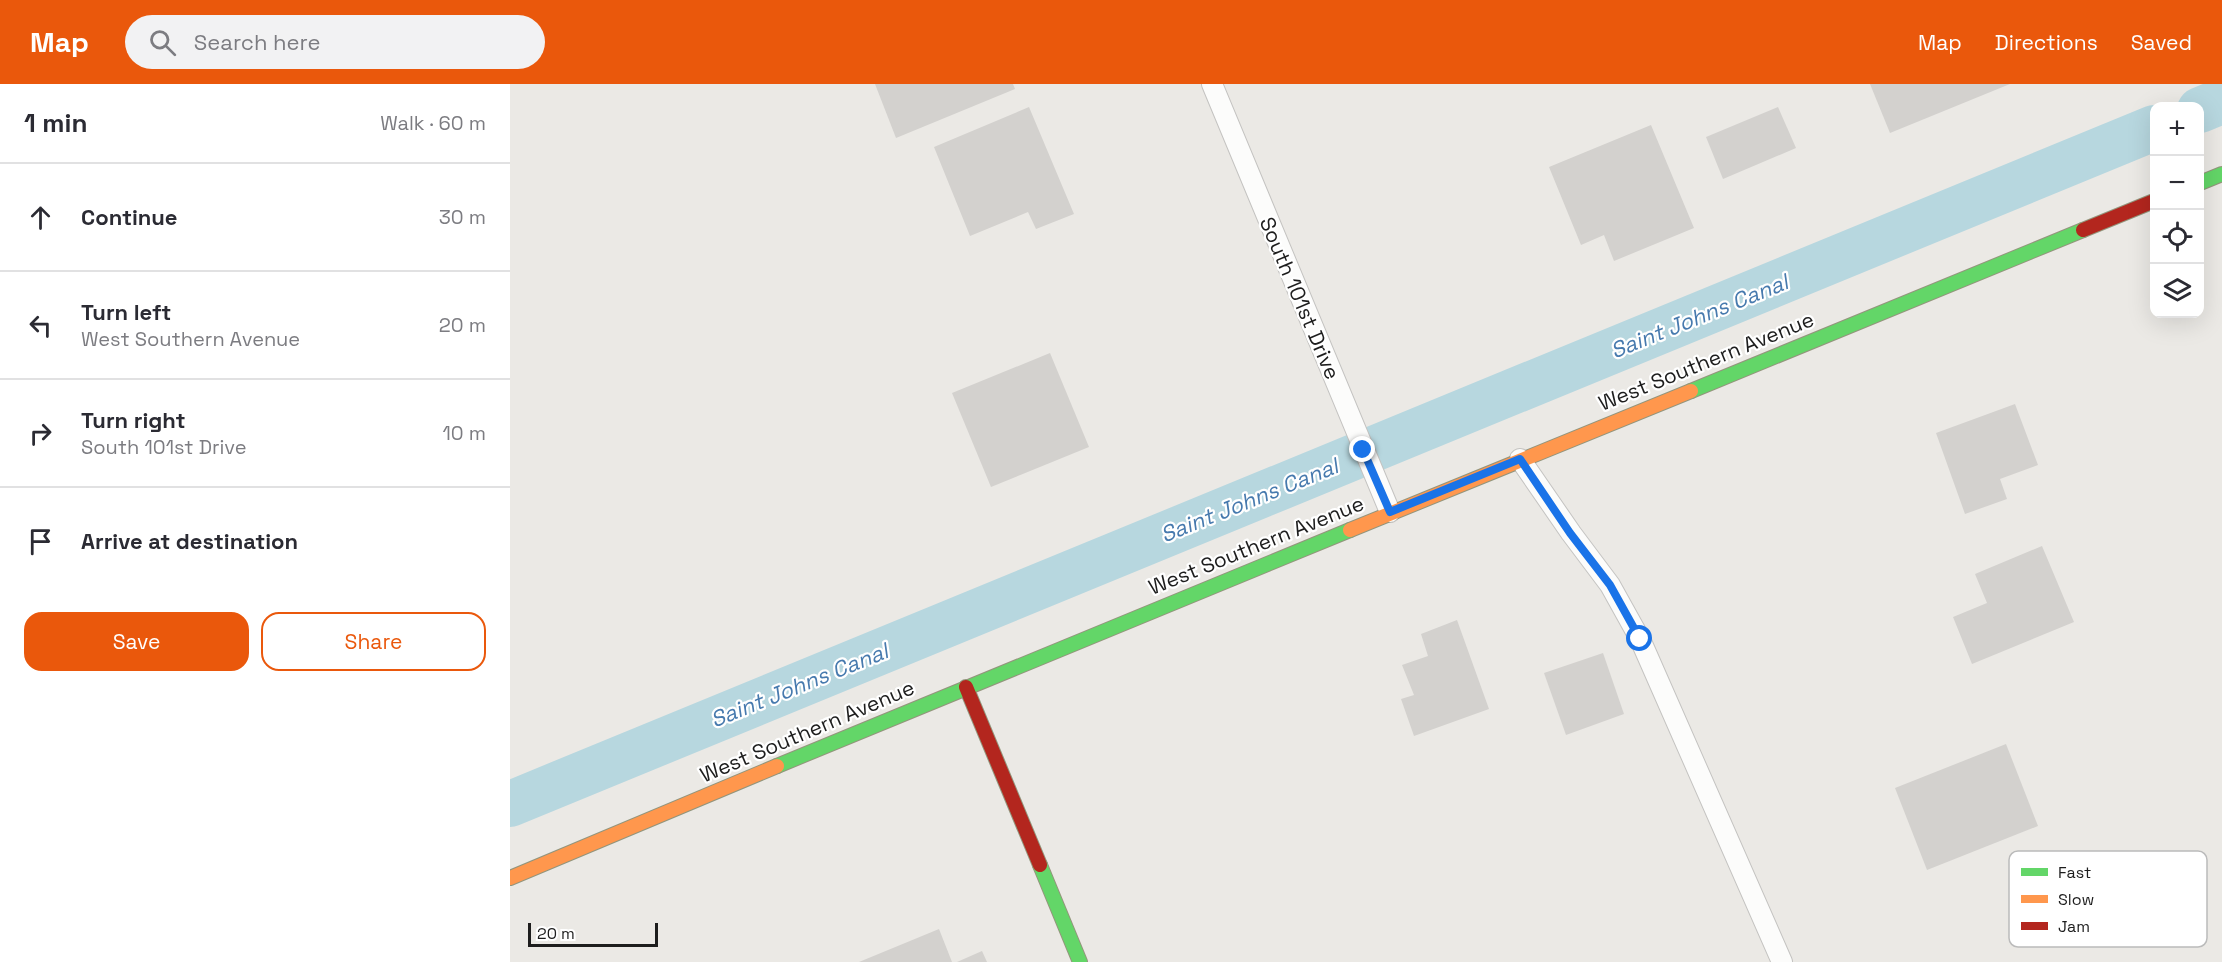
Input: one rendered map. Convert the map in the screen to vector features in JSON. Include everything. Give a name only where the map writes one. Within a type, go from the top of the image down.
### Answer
[{"type":"main road","points":[[2204,181],[2222,174]]},
{"type":"main road","name":"West Southern Avenue","points":[[510,878],[1390,512],[2150,203]]},
{"type":"main road","points":[[966,687],[1080,962]]},
{"type":"lane","name":"South 101st Drive","points":[[1212,84],[1390,512]]},
{"type":"lane","points":[[1520,459],[1570,533],[1610,585],[1640,639],[1782,962]]},
{"type":"building","points":[[875,84],[1013,84],[1015,89],[896,138]]},
{"type":"building","points":[[1870,84],[2010,84],[1890,133]]},
{"type":"building","points":[[1029,107],[1074,214],[1036,229],[1028,212],[970,236],[934,147]]},
{"type":"building","points":[[1778,107],[1796,148],[1723,179],[1706,137]]},
{"type":"building","points":[[1651,125],[1694,228],[1614,261],[1604,235],[1581,245],[1549,167]]},
{"type":"building","points":[[1050,353],[1089,447],[991,487],[952,393]]},
{"type":"building","points":[[2015,404],[2038,465],[2000,479],[2007,499],[1965,514],[1936,433]]},
{"type":"building","points":[[2042,546],[2074,622],[1972,664],[1953,617],[1987,603],[1975,574]]},
{"type":"building","points":[[1457,620],[1489,709],[1414,736],[1401,699],[1414,695],[1402,665],[1428,656],[1421,634]]},
{"type":"building","points":[[1603,653],[1624,714],[1566,735],[1544,673]]},
{"type":"building","points":[[2006,744],[2038,826],[1927,870],[1895,788]]},
{"type":"building","points":[[939,929],[952,962],[859,962]]},
{"type":"building","points":[[982,951],[987,962],[957,962]]},
{"type":"waterway","name":"Saint Johns Canal","points":[[2204,108],[2222,101]]},
{"type":"waterway","name":"Saint Johns Canal","points":[[510,804],[2150,130]]},
{"type":"traffic: fast","points":[[2204,181],[2222,174]]},
{"type":"traffic: fast","points":[[1691,391],[2083,230]]},
{"type":"traffic: fast","points":[[777,766],[1350,530]]},
{"type":"traffic: fast","points":[[1040,865],[1080,962]]},
{"type":"traffic: slow","points":[[1350,530],[1691,391]]},
{"type":"traffic: slow","points":[[510,878],[777,766]]},
{"type":"traffic: jam","points":[[2083,230],[2150,203]]},
{"type":"traffic: jam","points":[[966,687],[1040,865]]},
{"type":"route","points":[[1363,450],[1390,512],[1520,459],[1570,533],[1610,585],[1640,639]]}]
